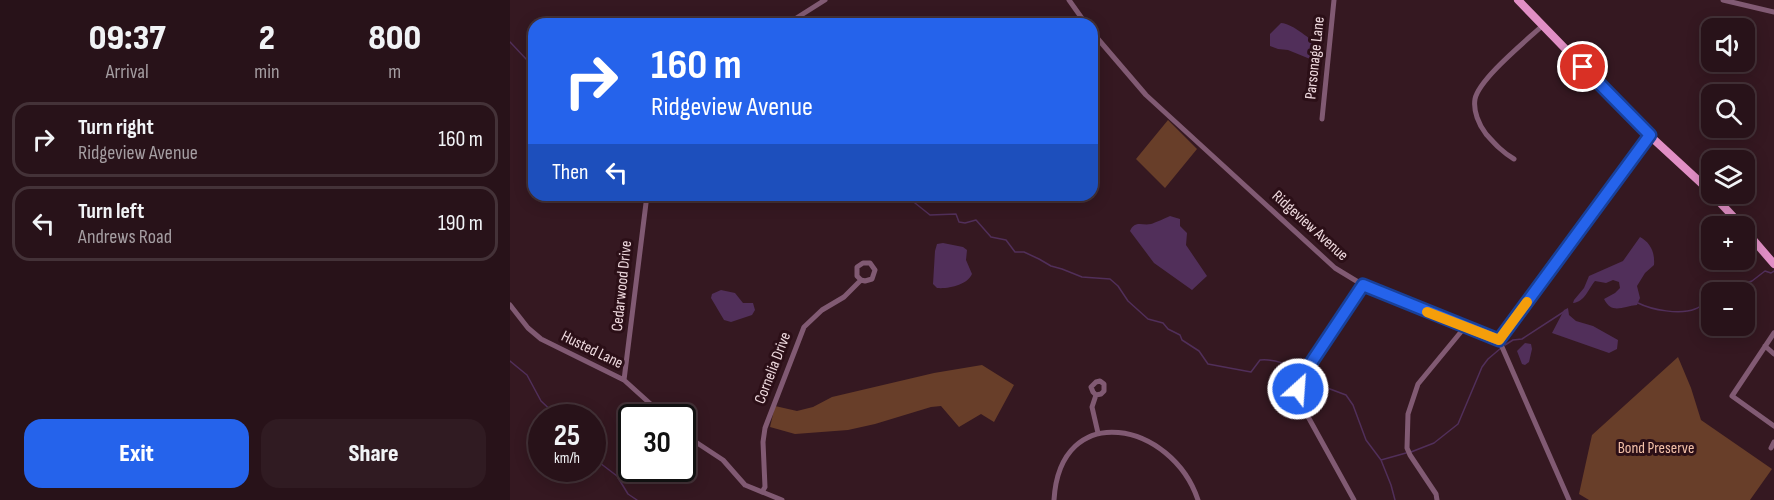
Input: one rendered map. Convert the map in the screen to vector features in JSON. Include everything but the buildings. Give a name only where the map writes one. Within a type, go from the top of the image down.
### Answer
[{"type":"main road","points":[[1518,0],[1650,135],[1701,183]]},
{"type":"main road","points":[[1722,204],[1732,216]]},
{"type":"main road","points":[[1755,240],[1772,258]]},
{"type":"street","points":[[796,18],[825,0]]},
{"type":"street","points":[[1069,0],[1082,18]]},
{"type":"street","name":"Parsonage Lane","points":[[1322,119],[1334,0]]},
{"type":"street","points":[[1723,0],[1774,12]]},
{"type":"street","points":[[1514,159],[1497,147],[1482,128],[1476,113],[1475,98],[1483,82],[1542,26]]},
{"type":"street","name":"Ridgeview Avenue","points":[[1098,39],[1157,106],[1345,275],[1363,285],[1501,344]]},
{"type":"street","points":[[1577,500],[1569,498],[1501,344],[1650,135]]},
{"type":"street","name":"Cedarwood Drive","points":[[624,380],[645,201]]},
{"type":"street","name":"Cornelia Drive","points":[[762,492],[765,487],[763,442],[765,428],[800,334],[812,319],[844,297],[861,280]]},
{"type":"street","points":[[1354,500],[1305,414],[1298,389],[1303,375],[1363,285]]},
{"type":"street","name":"Husted Lane","points":[[510,305],[513,315],[541,339],[624,380],[650,404]]},
{"type":"street","points":[[1437,500],[1436,494],[1407,448],[1408,414],[1418,384],[1465,327]]},
{"type":"street","points":[[1774,333],[1732,396],[1774,426]]},
{"type":"street","points":[[1765,346],[1774,354]]},
{"type":"street","points":[[1096,395],[1092,407],[1098,433]]},
{"type":"street","points":[[1054,500],[1058,470],[1065,457],[1077,445],[1098,433],[1126,433],[1157,446],[1180,468],[1198,500]]},
{"type":"street","points":[[696,442],[723,460],[745,485],[782,500]]},
{"type":"street","points":[[1771,448],[1774,442]]},
{"type":"green space","points":[[1168,120],[1197,149],[1165,188],[1136,159]]},
{"type":"green space","name":"Bond Preserve","points":[[1678,357],[1701,420],[1772,469],[1750,500],[1589,500],[1579,494],[1592,435]]},
{"type":"green space","points":[[982,365],[1014,385],[994,422],[981,414],[959,427],[941,406],[848,430],[795,434],[770,427],[775,406],[797,411],[813,407],[832,397],[934,373]]},
{"type":"shaded area","points":[[1281,23],[1296,29],[1321,47],[1321,53],[1315,61],[1288,50],[1270,46],[1270,34]]},
{"type":"shaded area","points":[[1170,216],[1180,219],[1180,226],[1187,233],[1186,245],[1207,276],[1192,290],[1154,263],[1130,231],[1136,224],[1151,224]]},
{"type":"shaded area","points":[[1640,237],[1652,249],[1654,265],[1645,273],[1637,286],[1640,298],[1637,305],[1614,308],[1607,304],[1604,299],[1620,288],[1619,282],[1613,280],[1606,283],[1595,281],[1581,300],[1573,303],[1584,288],[1589,276],[1623,261]]},
{"type":"shaded area","points":[[943,243],[967,250],[966,260],[972,274],[970,278],[957,286],[937,288],[933,284],[935,251],[937,244]]},
{"type":"shaded area","points":[[721,290],[735,293],[743,303],[753,303],[755,310],[752,315],[731,322],[724,320],[711,298],[712,294]]},
{"type":"shaded area","points":[[1568,308],[1569,315],[1576,321],[1593,326],[1618,340],[1617,349],[1609,353],[1552,333],[1564,310]]},
{"type":"shaded area","points":[[1525,343],[1531,344],[1532,349],[1529,362],[1525,365],[1522,364],[1517,351]]},
{"type":"waterway","points":[[510,42],[528,60]]},
{"type":"waterway","points":[[912,201],[930,215],[956,214],[959,222],[965,223],[976,220],[991,237],[1006,240],[1015,252],[1024,252],[1051,266],[1082,277],[1110,279],[1128,301],[1148,319],[1163,323],[1168,329],[1180,335],[1182,340],[1199,351],[1208,364],[1251,372],[1260,360],[1270,360],[1285,364],[1297,373]]},
{"type":"waterway","points":[[1749,282],[1765,271],[1771,273],[1774,271]]},
{"type":"waterway","points":[[1638,303],[1658,310],[1674,312],[1689,311],[1701,305]]},
{"type":"waterway","points":[[1505,345],[1513,340],[1522,339],[1565,311]]},
{"type":"waterway","points":[[1411,452],[1434,443],[1458,424],[1482,367],[1501,348]]},
{"type":"waterway","points":[[510,361],[527,375],[544,404]]},
{"type":"waterway","points":[[1305,379],[1321,388],[1346,395],[1353,405],[1366,440],[1381,460],[1395,500]]},
{"type":"waterway","points":[[1381,460],[1406,453]]},
{"type":"waterway","points":[[606,468],[617,476],[628,494],[637,500]]},
{"type":"slow traffic","points":[[1427,312],[1499,340],[1527,302]]},
{"type":"route","points":[[1298,389],[1303,375],[1363,285],[1499,340],[1650,135],[1583,67]]}]
